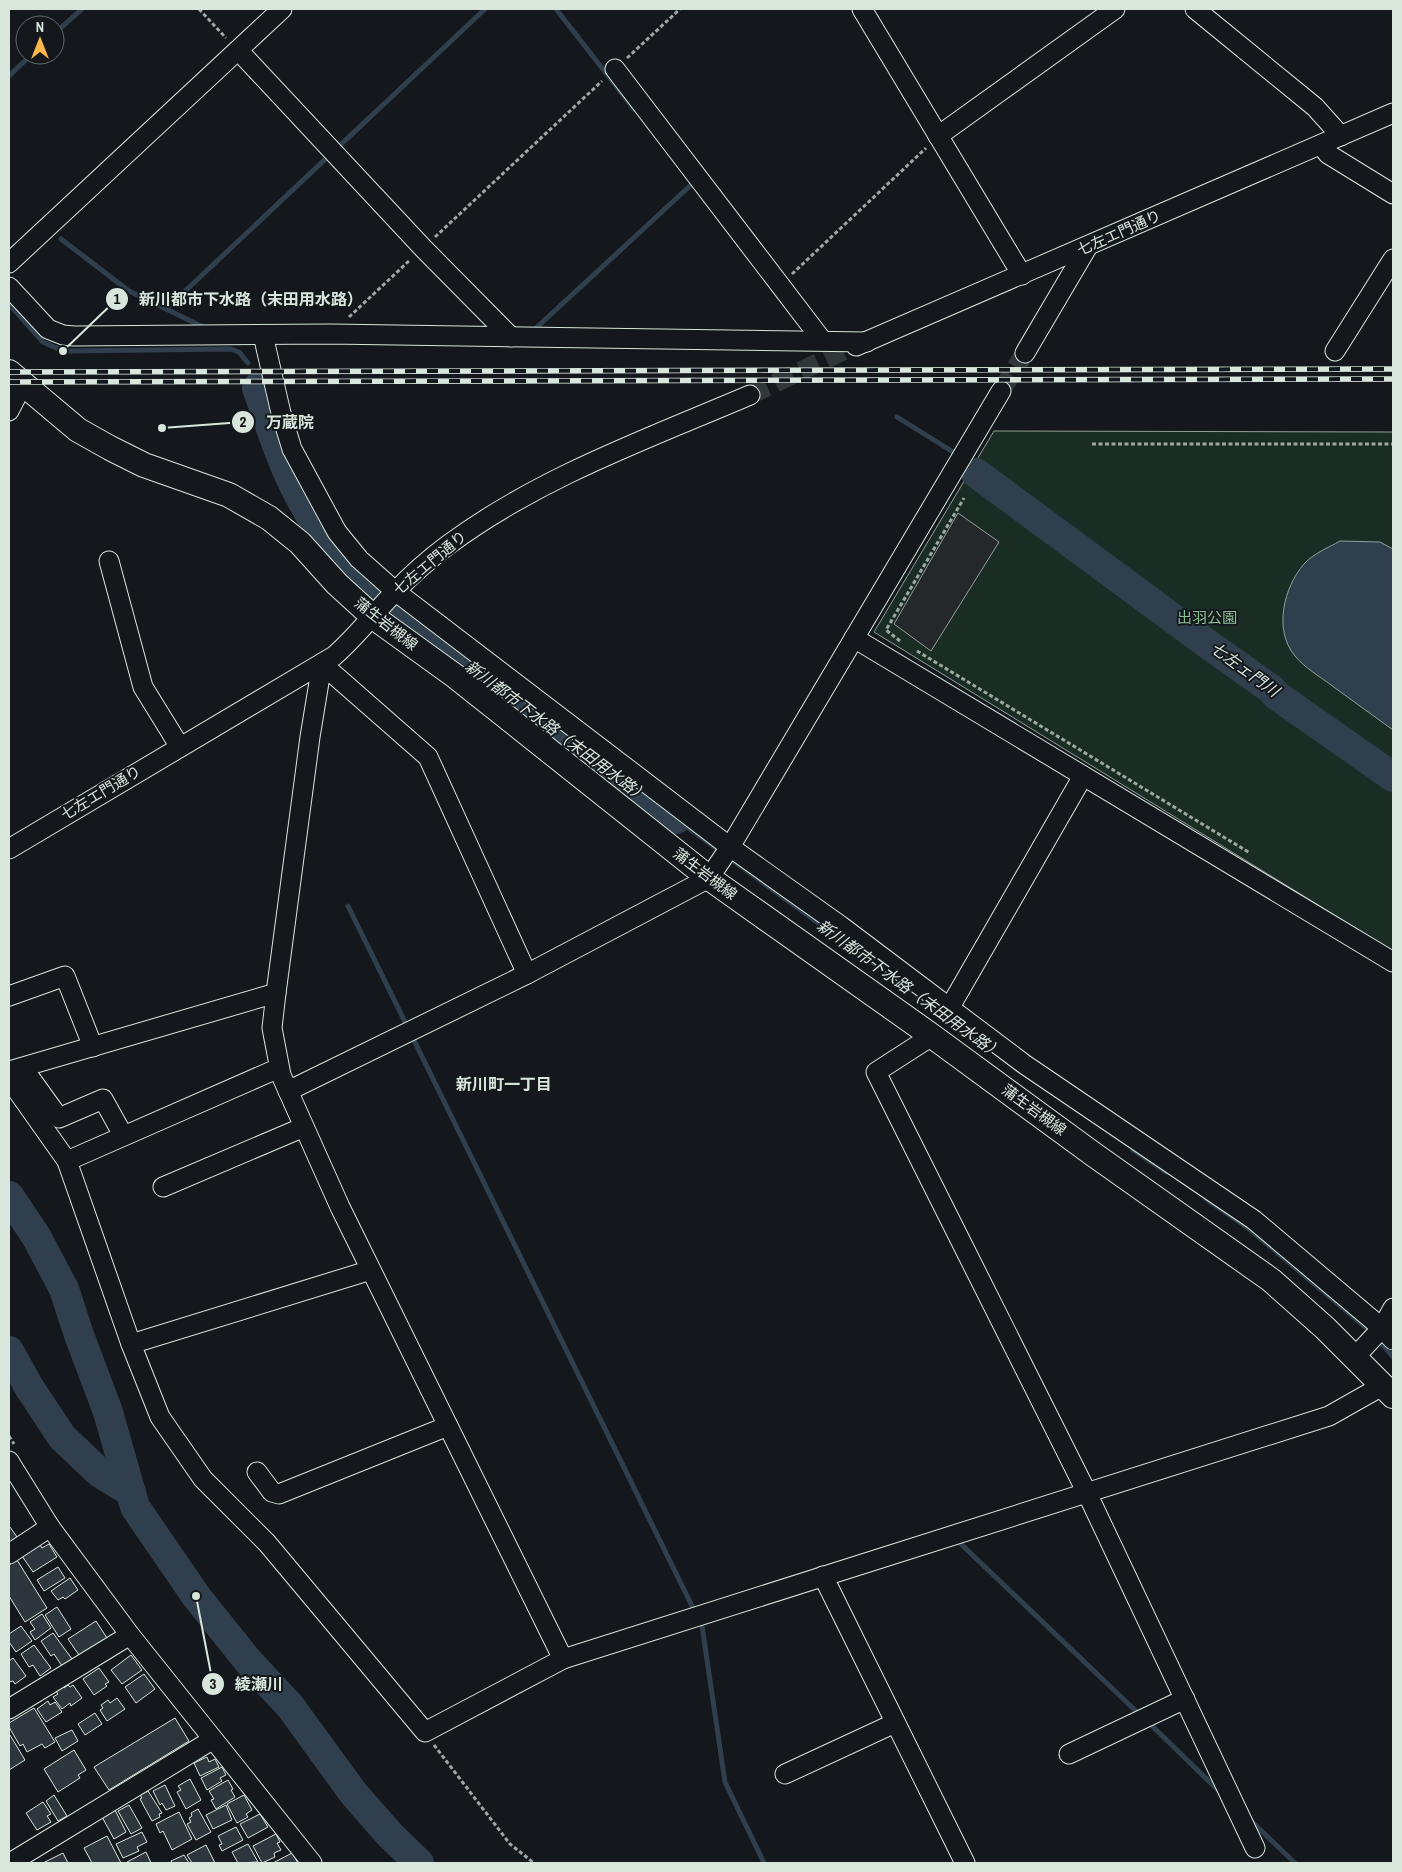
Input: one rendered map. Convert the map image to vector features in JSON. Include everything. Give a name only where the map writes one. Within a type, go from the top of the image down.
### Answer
[{"type":"main road","name":"蒲生岩槻線","points":[[16,378],[78,430],[110,448],[144,465],[229,496],[269,518],[300,543],[338,584],[372,616],[455,676],[709,878],[1271,1280],[1325,1328],[1388,1391]]},
{"type":"street","points":[[9,263],[282,9]]},
{"type":"street","points":[[862,9],[1022,275]]},
{"type":"street","points":[[938,136],[1114,9]]},
{"type":"street","points":[[1195,9],[1315,107],[1340,136]]},
{"type":"street","points":[[238,50],[423,248],[511,337]]},
{"type":"street","points":[[615,69],[822,340]]},
{"type":"street","name":"七左エ門通り","points":[[843,352],[1393,113]]},
{"type":"street","points":[[1321,145],[1328,154],[1393,194]]},
{"type":"street","points":[[1025,353],[1088,246]]},
{"type":"street","points":[[1335,352],[1393,259]]},
{"type":"street","points":[[9,286],[48,329],[63,335],[74,336],[330,334],[867,342]]},
{"type":"street","points":[[263,335],[281,413],[292,449],[337,532],[359,559],[395,591],[730,847],[950,1007],[1024,1064],[1254,1220],[1388,1334]]},
{"type":"street","points":[[9,412],[16,378]]},
{"type":"street","points":[[67,1161],[123,1135],[283,1078],[527,974],[709,878],[730,847],[1001,391]]},
{"type":"street","name":"七左エ門通り","points":[[9,848],[322,664],[348,644],[395,591],[454,541],[496,514],[544,486],[615,452],[750,395]]},
{"type":"street","points":[[109,561],[143,688],[180,747]]},
{"type":"street","points":[[854,638],[1393,962]]},
{"type":"street","points":[[322,664],[428,757],[527,974]]},
{"type":"street","points":[[322,664],[310,737],[272,1028],[283,1078],[340,1207],[563,1658]]},
{"type":"street","points":[[950,1007],[1082,776]]},
{"type":"street","points":[[9,996],[65,976],[93,1047]]},
{"type":"street","points":[[14,1072],[276,993]]},
{"type":"street","points":[[932,1036],[876,1072],[1087,1493],[1255,1848]]},
{"type":"street","points":[[14,1072],[59,1118],[102,1099],[123,1135]]},
{"type":"street","points":[[14,1072],[67,1161],[131,1344],[160,1417],[203,1479],[267,1543],[425,1732],[563,1658],[1329,1416],[1388,1391]]},
{"type":"street","points":[[163,1187],[304,1127]]},
{"type":"street","points":[[131,1344],[371,1270]]},
{"type":"street","points":[[1354,1358],[1388,1334],[1393,1308]]},
{"type":"street","points":[[257,1472],[272,1492],[279,1494],[448,1426]]},
{"type":"street","points":[[9,1461],[50,1527],[130,1635],[312,1863]]},
{"type":"street","points":[[9,1554],[50,1527]]},
{"type":"street","points":[[823,1576],[965,1863]]},
{"type":"street","points":[[9,1709],[130,1635]]},
{"type":"street","points":[[1069,1754],[1185,1699]]},
{"type":"street","points":[[785,1774],[895,1723]]},
{"type":"street","points":[[10,1863],[212,1740]]},
{"type":"path","points":[[200,9],[238,50]]},
{"type":"path","points":[[330,334],[680,9]]},
{"type":"path","points":[[780,285],[938,136]]},
{"type":"path","points":[[1092,444],[1393,444]]},
{"type":"path","points":[[900,641],[886,630],[964,498]]},
{"type":"path","points":[[917,651],[1257,858]]},
{"type":"path","points":[[425,1732],[510,1844],[534,1863]]},
{"type":"green space","name":"出羽公園","points":[[994,431],[1393,432],[1393,951],[874,632]]},
{"type":"shaded area","points":[[958,513],[999,542],[931,651],[894,624]]},
{"type":"water","points":[[1340,541],[1380,542],[1393,549],[1393,730],[1312,672],[1295,656],[1288,646],[1284,634],[1284,609],[1291,584],[1297,573],[1312,557]]},
{"type":"building","points":[[9,1528],[17,1537],[9,1543]]},
{"type":"building","points":[[49,1544],[57,1557],[33,1572],[22,1556],[40,1545],[42,1548]]},
{"type":"building","points":[[17,1560],[47,1608],[25,1622],[9,1596],[9,1565]]},
{"type":"building","points":[[58,1567],[65,1578],[44,1591],[37,1580]]},
{"type":"building","points":[[70,1578],[78,1590],[65,1599],[63,1597],[58,1600],[51,1591]]},
{"type":"building","points":[[57,1607],[71,1629],[59,1637],[45,1615]]},
{"type":"building","points":[[42,1614],[51,1628],[35,1640],[30,1632],[35,1629],[30,1622]]},
{"type":"building","points":[[96,1621],[107,1638],[79,1655],[68,1639]]},
{"type":"building","points":[[21,1626],[32,1641],[16,1652],[9,1642],[9,1634]]},
{"type":"building","points":[[53,1633],[72,1659],[62,1666],[54,1654],[51,1656],[41,1641]]},
{"type":"building","points":[[34,1645],[51,1668],[40,1676],[33,1665],[29,1667],[21,1654]]},
{"type":"building","points":[[131,1655],[142,1670],[122,1684],[111,1670]]},
{"type":"building","points":[[13,1658],[26,1676],[15,1684],[13,1681],[9,1682],[9,1661]]},
{"type":"building","points":[[99,1668],[109,1682],[105,1684],[107,1686],[94,1695],[83,1679]]},
{"type":"building","points":[[144,1674],[155,1689],[136,1703],[125,1687]]},
{"type":"building","points":[[62,1685],[64,1688],[68,1685],[70,1687],[73,1685],[82,1698],[71,1706],[70,1703],[62,1709],[53,1697],[58,1694],[55,1690]]},
{"type":"building","points":[[117,1698],[125,1709],[107,1721],[100,1710],[103,1708],[101,1705],[108,1700],[110,1703]]},
{"type":"building","points":[[48,1701],[50,1705],[55,1702],[62,1712],[46,1722],[37,1709]]},
{"type":"building","points":[[34,1708],[55,1742],[45,1748],[42,1744],[27,1752],[23,1744],[20,1746],[9,1727],[9,1723]]},
{"type":"building","points":[[95,1713],[102,1724],[85,1735],[78,1724]]},
{"type":"building","points":[[175,1718],[189,1741],[109,1790],[94,1767]]},
{"type":"building","points":[[72,1730],[78,1741],[62,1751],[55,1738]]},
{"type":"building","points":[[9,1736],[25,1760],[9,1770]]},
{"type":"building","points":[[74,1750],[86,1770],[78,1775],[80,1778],[58,1792],[44,1769]]},
{"type":"building","points":[[207,1757],[209,1762],[215,1759],[219,1767],[200,1776],[194,1763]]},
{"type":"building","points":[[222,1767],[226,1775],[220,1778],[222,1781],[207,1790],[201,1778]]},
{"type":"building","points":[[190,1779],[201,1800],[186,1809],[177,1792],[181,1790],[178,1786]]},
{"type":"building","points":[[228,1780],[235,1797],[216,1809],[211,1800],[214,1799],[209,1791]]},
{"type":"building","points":[[165,1785],[175,1806],[166,1810],[162,1803],[160,1805],[153,1791]]},
{"type":"building","points":[[148,1791],[162,1813],[159,1814],[160,1817],[152,1821],[140,1799],[142,1798],[140,1795]]},
{"type":"building","points":[[54,1795],[67,1816],[58,1821],[46,1801]]},
{"type":"building","points":[[244,1795],[252,1810],[246,1814],[248,1817],[237,1823],[227,1804]]},
{"type":"building","points":[[43,1802],[51,1814],[47,1816],[51,1822],[37,1830],[26,1813]]},
{"type":"building","points":[[129,1805],[142,1828],[131,1834],[118,1811]]},
{"type":"building","points":[[226,1805],[232,1820],[213,1829],[206,1815]]},
{"type":"building","points":[[198,1809],[211,1832],[196,1840],[187,1824],[191,1822],[189,1818],[192,1816],[191,1813]]},
{"type":"building","points":[[115,1810],[126,1832],[114,1839],[102,1817]]},
{"type":"building","points":[[179,1812],[192,1839],[172,1850],[163,1831],[160,1833],[156,1824]]},
{"type":"building","points":[[260,1814],[268,1827],[248,1838],[240,1824]]},
{"type":"building","points":[[236,1827],[243,1840],[222,1851],[219,1845],[222,1844],[218,1836]]},
{"type":"building","points":[[142,1832],[147,1842],[137,1847],[139,1851],[123,1858],[116,1844]]},
{"type":"building","points":[[276,1834],[280,1842],[277,1843],[281,1850],[274,1853],[275,1857],[262,1863],[253,1846]]},
{"type":"building","points":[[107,1836],[121,1863],[92,1863],[84,1848]]},
{"type":"building","points":[[248,1844],[258,1862],[238,1863],[232,1852]]},
{"type":"building","points":[[206,1845],[215,1863],[192,1863],[187,1855]]},
{"type":"building","points":[[146,1852],[151,1863],[127,1863],[127,1862]]},
{"type":"building","points":[[63,1853],[68,1863],[43,1863]]},
{"type":"building","points":[[292,1853],[298,1863],[273,1863]]},
{"type":"building","points":[[184,1855],[189,1863],[172,1863],[171,1861]]},
{"type":"waterway","points":[[65,24],[82,9]]},
{"type":"waterway","points":[[166,309],[485,9]]},
{"type":"waterway","points":[[556,9],[634,109]]},
{"type":"waterway","points":[[9,76],[21,65]]},
{"type":"waterway","points":[[535,329],[692,184]]},
{"type":"waterway","points":[[61,239],[129,291],[203,327]]},
{"type":"waterway","name":"新川都市下水路（末田用水路）","points":[[9,304],[43,342],[63,351],[231,349],[239,352],[248,363]]},
{"type":"waterway","name":"新川都市下水路（末田用水路）","points":[[257,388],[281,457],[316,526],[337,556],[361,583],[374,594]]},
{"type":"waterway","points":[[897,417],[958,455]]},
{"type":"waterway","points":[[964,461],[976,473]]},
{"type":"waterway","name":"七左ェ門川","points":[[976,473],[1271,689],[1276,695],[1393,777]]},
{"type":"waterway","name":"新川都市下水路（末田用水路）","points":[[395,609],[474,667],[626,785],[676,819]]},
{"type":"waterway","name":"新川都市下水路（末田用水路）","points":[[676,819],[720,851]]},
{"type":"waterway","name":"新川都市下水路（末田用水路）","points":[[732,860],[875,964]]},
{"type":"waterway","points":[[348,906],[695,1612]]},
{"type":"waterway","name":"新川都市下水路（末田用水路）","points":[[1133,1150],[1166,1172]]},
{"type":"waterway","points":[[9,1196],[36,1236],[64,1289],[108,1412],[135,1507],[196,1596],[248,1661],[290,1706],[354,1794],[390,1835],[419,1863]]},
{"type":"waterway","name":"新川都市下水路（末田用水路）","points":[[1206,1199],[1248,1228],[1369,1330]]},
{"type":"waterway","name":"新川都市下水路（末田用水路）","points":[[1383,1345],[1393,1357]]},
{"type":"waterway","points":[[9,1351],[29,1387],[62,1437],[100,1473],[131,1492]]},
{"type":"waterway","points":[[961,1544],[1140,1715]]},
{"type":"waterway","points":[[699,1620],[702,1626],[725,1782],[764,1863]]},
{"type":"waterway","points":[[1148,1722],[1219,1791]]},
{"type":"waterway","points":[[1249,1819],[1295,1863]]},
{"type":"tunnel","points":[[750,395],[843,351]]},
{"type":"tunnel","points":[[1001,391],[1025,353]]},
{"type":"railway","points":[[9,372],[1393,369]]},
{"type":"railway","points":[[9,382],[1393,379]]},
{"type":"place","name":"新川都市下水路（末田用水路）","points":[[63,351]]},
{"type":"place","name":"万蔵院","points":[[162,428]]},
{"type":"place","name":"綾瀬川","points":[[196,1596]]},
{"type":"district","name":"新川町一丁目","points":[[504,1084]]}]
